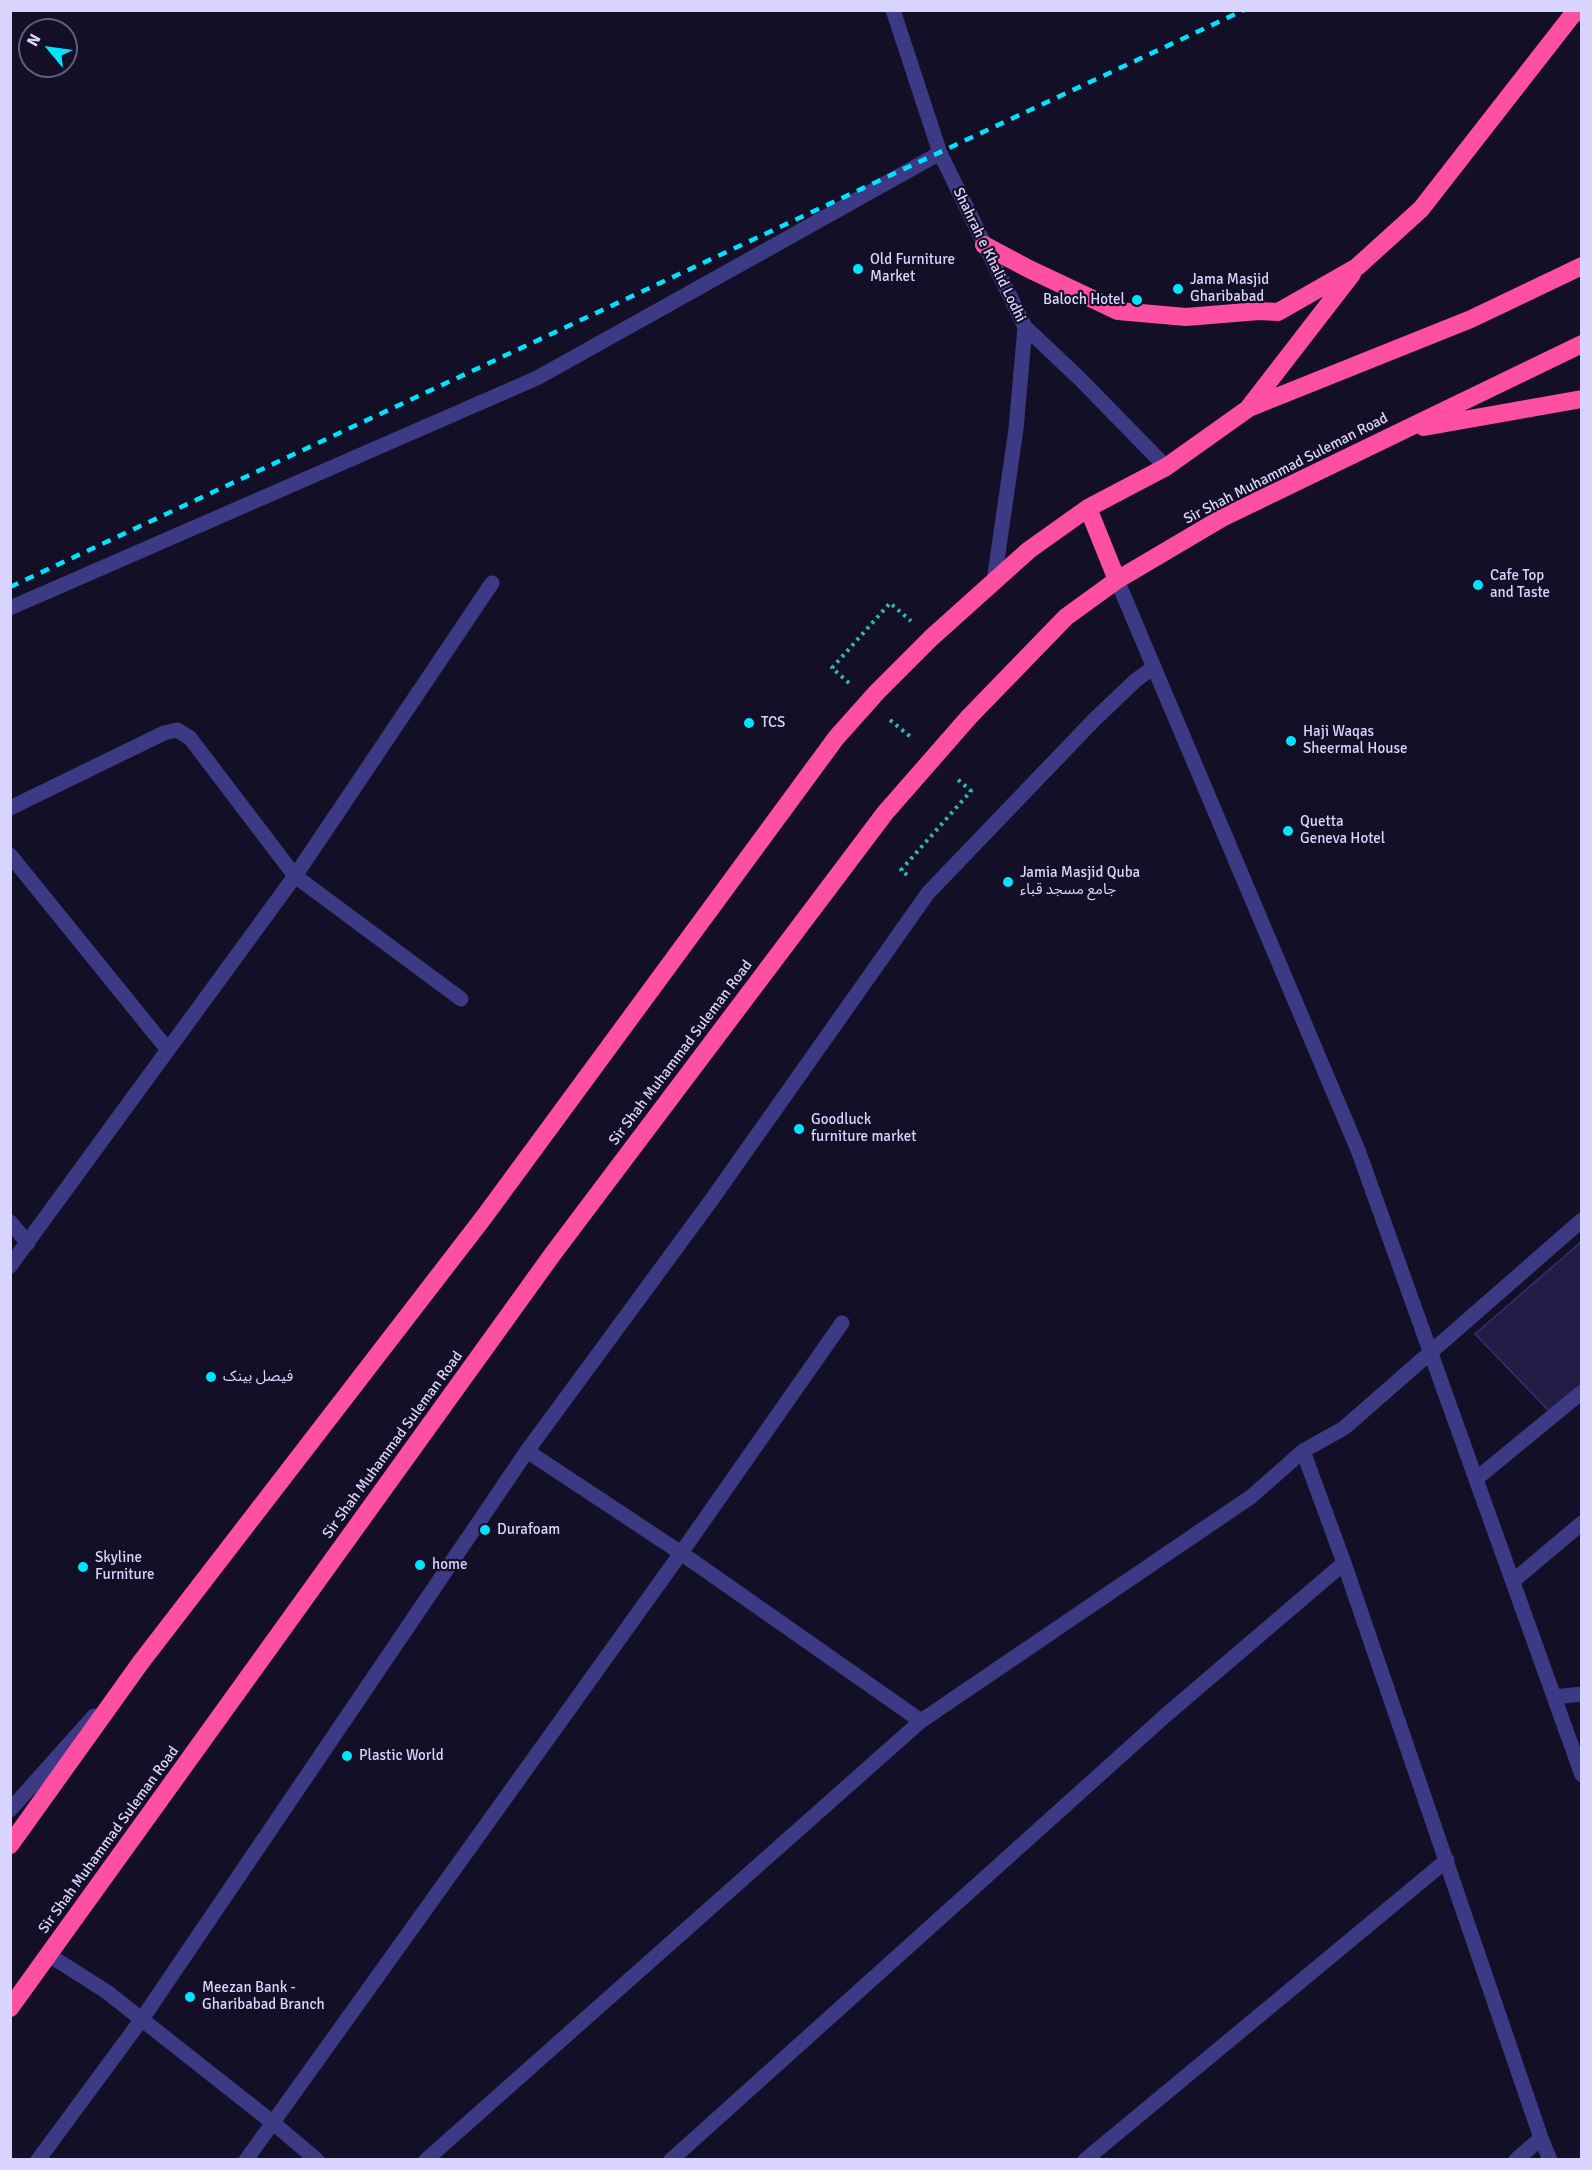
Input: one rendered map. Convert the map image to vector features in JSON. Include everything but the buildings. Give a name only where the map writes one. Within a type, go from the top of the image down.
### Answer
[{"type":"highway","points":[[1249,408],[1357,267],[1421,209],[1578,10]]},
{"type":"highway","points":[[984,245],[1029,269],[1118,310],[1186,317],[1259,311],[1278,312],[1357,267]]},
{"type":"highway","points":[[10,1845],[141,1662],[484,1217],[836,738],[877,692],[931,638],[1029,550],[1088,508],[1166,467],[1249,408],[1471,319],[1581,266]]},
{"type":"highway","name":"Sir Shah Muhammad Suleman Road","points":[[10,2008],[552,1255],[885,813],[969,717],[1066,617],[1117,580],[1222,518],[1581,344]]},
{"type":"highway","points":[[1401,431],[1581,399]]},
{"type":"highway","points":[[1088,508],[1117,580]]},
{"type":"street","name":"Shahrah e Khalid Lodhi","points":[[893,10],[940,153],[1024,327],[1016,429],[994,581]]},
{"type":"street","points":[[10,608],[537,378],[940,153]]},
{"type":"street","points":[[1024,327],[1080,379],[1166,467]]},
{"type":"street","points":[[1117,580],[1358,1150],[1581,1775]]},
{"type":"street","points":[[10,1266],[295,876],[492,583]]},
{"type":"street","points":[[38,2160],[142,2019],[528,1450],[710,1202],[928,893],[1095,719],[1136,680],[1154,667]]},
{"type":"street","points":[[10,808],[164,733],[177,730],[190,738],[295,876],[461,999]]},
{"type":"street","points":[[10,855],[168,1050]]},
{"type":"street","points":[[426,2160],[921,1721],[1252,1496],[1303,1451],[1344,1428],[1581,1220]]},
{"type":"street","points":[[10,1222],[28,1243]]},
{"type":"street","points":[[246,2160],[681,1553],[842,1323]]},
{"type":"street","points":[[1476,1479],[1581,1392]]},
{"type":"street","points":[[528,1450],[681,1553],[921,1721]]},
{"type":"street","points":[[1303,1451],[1344,1563],[1550,2160]]},
{"type":"street","points":[[1513,1581],[1581,1523]]},
{"type":"street","points":[[671,2160],[1166,1714],[1344,1563]]},
{"type":"street","points":[[10,1810],[141,1662]]},
{"type":"street","points":[[1554,1697],[1581,1694]]},
{"type":"street","points":[[1085,2160],[1447,1860]]},
{"type":"street","points":[[49,1955],[106,1992],[142,2019],[272,2122],[316,2160]]},
{"type":"street","points":[[1516,2160],[1541,2138]]},
{"type":"path","points":[[850,684],[832,668],[890,603]]},
{"type":"path","points":[[884,714],[919,745]]},
{"type":"path","points":[[901,870],[971,791],[954,776]]},
{"type":"railway","points":[[10,587],[1244,10]]},
{"type":"place","name":"Old Furniture Market","points":[[858,269]]},
{"type":"place","name":"Jama Masjid Gharibabad","points":[[1178,289]]},
{"type":"place","name":"Baloch Hotel","points":[[1137,300]]},
{"type":"place","name":"Cafe Top and Taste","points":[[1478,585]]},
{"type":"place","name":"TCS","points":[[749,723]]},
{"type":"place","name":"Haji Waqas Sheermal House","points":[[1291,741]]},
{"type":"place","name":"Quetta Geneva Hotel","points":[[1288,831]]},
{"type":"place","name":"Jamia Masjid Quba جامع مسجد قباء","points":[[1008,882]]},
{"type":"place","name":"Goodluck furniture market","points":[[799,1129]]},
{"type":"place","name":"فیصل بینک","points":[[211,1377]]},
{"type":"place","name":"Durafoam","points":[[485,1530]]},
{"type":"place","name":"home","points":[[420,1565]]},
{"type":"place","name":"Skyline Furniture","points":[[83,1567]]},
{"type":"place","name":"Plastic World","points":[[347,1756]]},
{"type":"place","name":"Meezan Bank - Gharibabad Branch","points":[[190,1997]]}]
